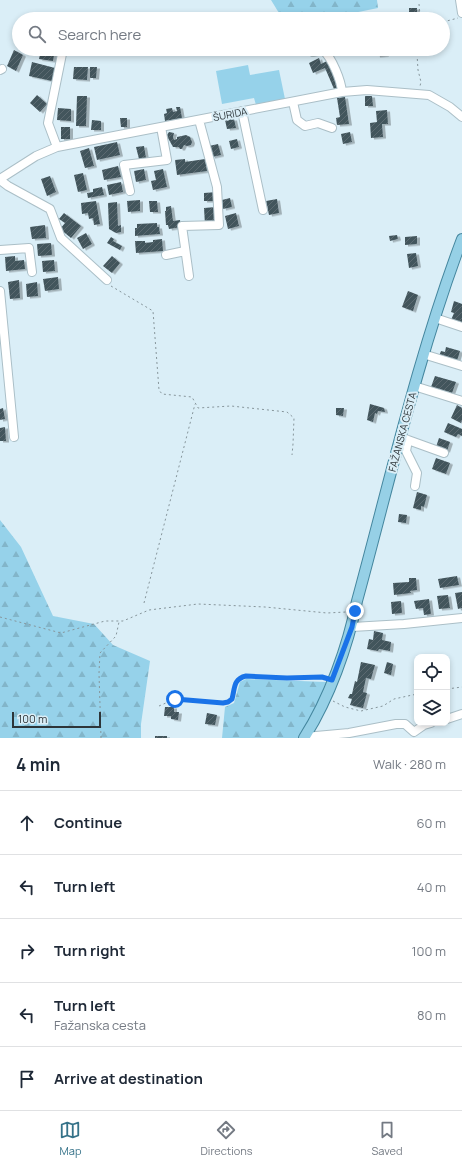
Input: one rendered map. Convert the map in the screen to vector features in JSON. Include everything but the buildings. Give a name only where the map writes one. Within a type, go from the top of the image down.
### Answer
[{"type":"main road","name":"FAŽANSKA CESTA","points":[[305,737],[326,697],[352,627],[355,611],[404,438],[414,386],[423,354],[462,239]]},
{"type":"street","points":[[460,0],[462,13]]},
{"type":"street","points":[[57,147],[48,123],[62,56]]},
{"type":"street","points":[[331,56],[342,86],[342,92]]},
{"type":"street","name":"ŠURIDA","points":[[0,179],[36,156],[57,147],[342,92],[367,90],[429,95],[450,107],[462,117]]},
{"type":"street","points":[[293,102],[297,120],[305,126],[318,123],[332,128]]},
{"type":"street","points":[[242,111],[263,210]]},
{"type":"street","points":[[189,276],[182,226],[218,225],[217,187],[199,120]]},
{"type":"street","points":[[130,192],[124,165],[167,160],[161,127]]},
{"type":"street","points":[[0,179],[8,186],[50,209],[61,238],[107,280]]},
{"type":"street","points":[[0,250],[29,248],[32,272]]},
{"type":"street","points":[[166,255],[185,251]]},
{"type":"street","points":[[0,291],[14,437]]},
{"type":"street","points":[[435,318],[462,327]]},
{"type":"street","points":[[423,354],[462,366]]},
{"type":"street","points":[[414,386],[462,401]]},
{"type":"street","points":[[416,486],[417,473],[406,451],[404,438],[444,453]]},
{"type":"street","points":[[352,627],[404,624],[462,618]]},
{"type":"street","points":[[450,718],[462,714]]},
{"type":"street","points":[[305,737],[349,733],[396,724],[404,724],[416,735],[423,726]]},
{"type":"path","points":[[419,4],[420,12]]},
{"type":"path","points":[[450,20],[462,17]]},
{"type":"path","points":[[417,56],[421,82],[418,94]]},
{"type":"path","points":[[107,280],[112,287],[153,311],[159,390],[162,394],[192,397],[198,408],[231,406],[287,412],[294,418],[292,456]]},
{"type":"path","points":[[144,603],[195,403]]},
{"type":"path","points":[[0,617],[61,633],[105,621],[123,621],[149,610],[198,604],[265,607],[327,613],[355,611]]},
{"type":"path","points":[[101,738],[99,673],[100,653],[116,636],[119,621]]},
{"type":"path","points":[[159,706],[175,699],[223,703],[228,702],[232,699],[234,684],[241,677],[246,676],[287,678],[322,677],[332,680]]},
{"type":"path","points":[[450,689],[462,687]]},
{"type":"path","points":[[326,697],[345,707],[361,711],[383,706],[394,699],[414,695]]},
{"type":"green space","points":[[271,0],[377,0],[378,8],[358,12],[278,12]]},
{"type":"green space","points":[[248,65],[250,75],[279,70],[285,99],[256,105],[254,98],[222,104],[216,71]]},
{"type":"green space","points":[[0,520],[21,547],[53,616],[94,624],[113,645],[150,661],[141,724],[141,738],[0,738]]},
{"type":"green space","points":[[246,679],[326,682],[319,702],[299,738],[222,738],[225,707],[234,703],[240,682]]},
{"type":"route","points":[[175,699],[203,700],[223,703],[228,702],[232,699],[234,684],[241,677],[246,676],[287,678],[322,677],[332,680],[352,627],[355,611]]}]
